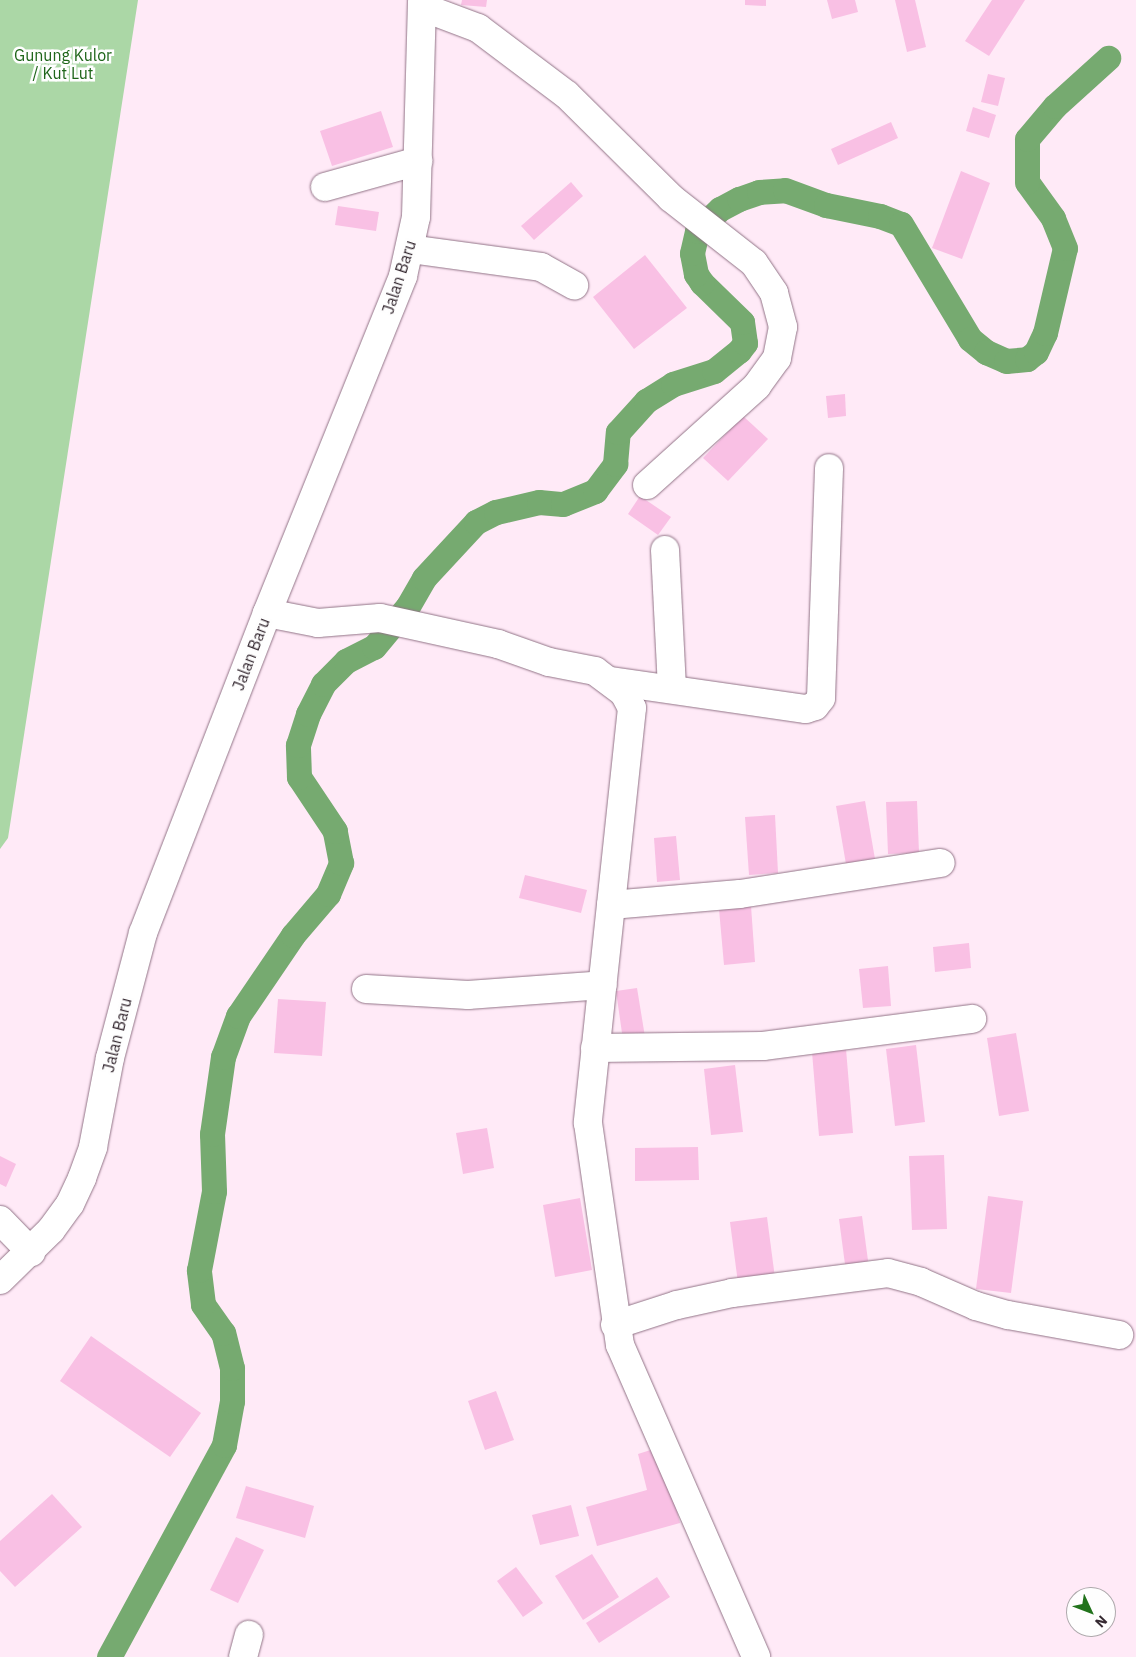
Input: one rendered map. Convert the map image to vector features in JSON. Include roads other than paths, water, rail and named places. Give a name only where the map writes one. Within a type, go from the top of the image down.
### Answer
[{"type":"street","name":"Jalan Baru","points":[[0,1280],[30,1252],[70,1204],[82,1178],[93,1147],[110,1058],[143,933],[267,613],[403,276],[416,217],[422,3]]},
{"type":"street","points":[[422,3],[478,28],[567,95],[671,198],[700,218],[754,263],[774,293],[783,327],[777,358],[757,386],[647,485]]},
{"type":"street","points":[[325,187],[418,161]]},
{"type":"street","points":[[410,249],[541,267],[574,285]]},
{"type":"street","points":[[611,681],[806,709],[815,706],[821,698],[829,468]]},
{"type":"street","points":[[665,550],[672,689]]},
{"type":"street","points":[[267,613],[318,623],[380,618],[410,623],[498,644],[549,662],[595,672],[611,681],[624,693],[632,708],[588,1123],[610,1262],[615,1325],[620,1345],[756,1657]]},
{"type":"street","points":[[611,905],[740,894],[941,863]]},
{"type":"street","points":[[366,989],[468,995],[603,985]]},
{"type":"street","points":[[595,1048],[763,1046],[972,1019]]},
{"type":"street","points":[[0,1220],[30,1252]]},
{"type":"street","points":[[615,1325],[714,1296],[888,1273],[921,1282],[976,1306],[1008,1315],[1119,1335]]},
{"type":"waterway","points":[[109,1657],[224,1445],[232,1401],[232,1368],[223,1333],[203,1304],[199,1270],[214,1191],[212,1134],[223,1057],[238,1016],[293,935],[328,894],[341,863],[335,831],[299,777],[298,745],[308,714],[323,684],[346,661],[374,647],[408,606],[424,578],[476,522],[496,512],[539,502],[563,504],[595,491],[615,464],[618,432],[646,401],[673,384],[714,371],[739,351],[745,343],[742,322],[702,283],[696,274],[692,253],[697,231],[720,209],[739,199],[759,192],[785,190],[826,205],[880,216],[901,224],[970,339],[986,352],[1006,361],[1027,359],[1036,352],[1045,333],[1065,248],[1053,218],[1027,182],[1027,139],[1055,106],[1108,58]]},
{"type":"park label","name":"Gunung Kulor / Kut Lut","points":[[63,64]]}]
